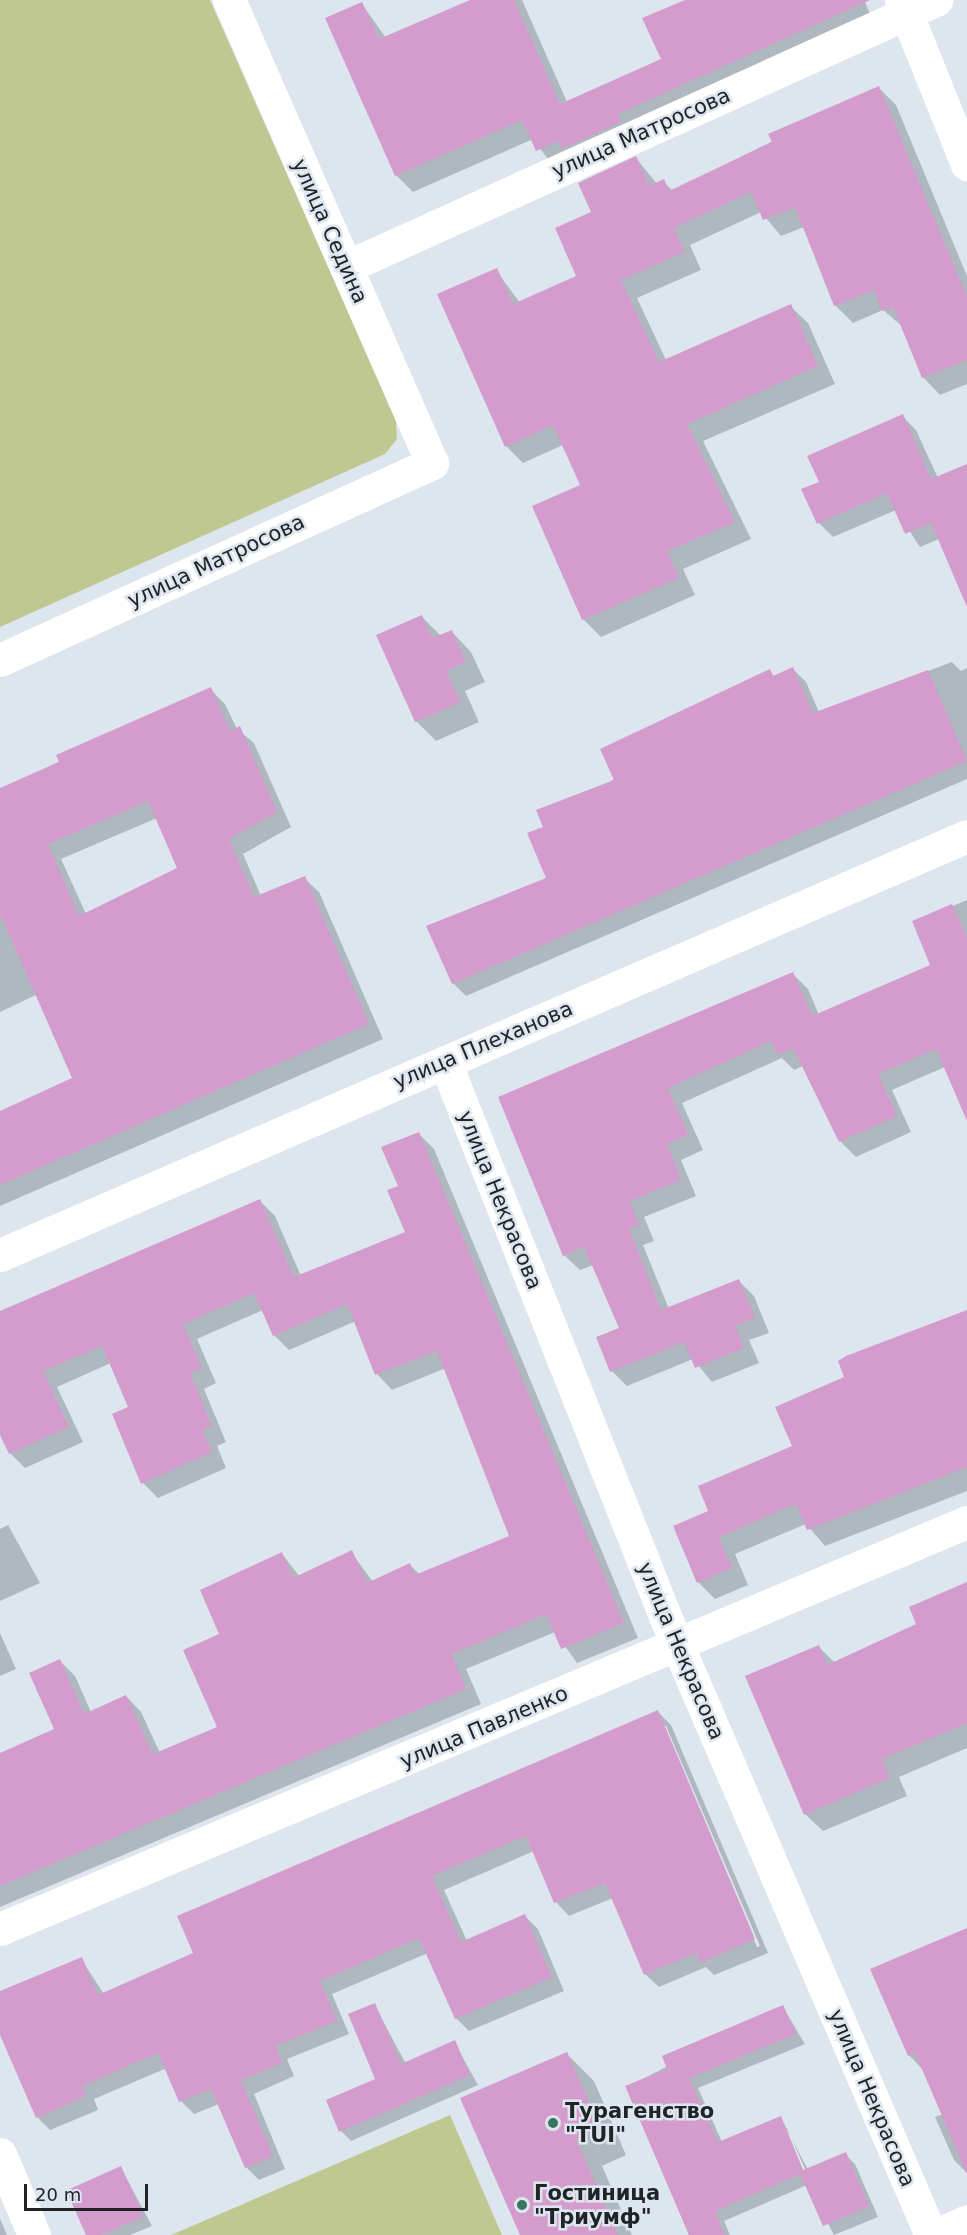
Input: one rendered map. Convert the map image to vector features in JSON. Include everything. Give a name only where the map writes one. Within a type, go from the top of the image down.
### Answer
[{"type":"street","name":"улица Седина","points":[[229,0],[432,463]]},
{"type":"street","name":"улица Матросова","points":[[346,267],[904,7],[936,0]]},
{"type":"street","points":[[904,7],[967,164]]},
{"type":"street","name":"улица Матросова","points":[[0,660],[432,463]]},
{"type":"street","name":"улица Плеханова","points":[[0,1255],[967,836]]},
{"type":"street","name":"улица Некрасова","points":[[445,1062],[677,1646],[931,2235]]},
{"type":"street","name":"улица Павленко","points":[[0,1929],[967,1522]]},
{"type":"street","points":[[0,2154],[34,2235]]},
{"type":"street","points":[[936,2235],[967,2221]]},
{"type":"green space","points":[[0,0],[210,0],[396,421],[397,439],[385,454],[0,627]]},
{"type":"green space","points":[[450,2115],[502,2235],[171,2235]]},
{"type":"building","points":[[470,0],[514,0],[560,104],[661,59],[642,18],[685,0],[870,0],[618,114],[621,122],[562,149],[559,141],[536,151],[522,120],[395,176],[325,18],[362,2],[379,39]]},
{"type":"building","points":[[879,86],[967,297],[967,360],[922,378],[893,307],[882,311],[874,290],[834,306],[795,207],[763,220],[751,192],[674,228],[685,252],[621,280],[659,362],[791,304],[818,366],[687,424],[735,522],[667,551],[679,578],[582,620],[532,506],[580,485],[553,425],[505,447],[437,294],[497,268],[513,304],[576,276],[555,228],[591,212],[578,183],[636,156],[649,186],[664,179],[669,191],[772,142],[768,134]]},
{"type":"building","points":[[903,414],[931,479],[967,464],[967,607],[931,523],[905,534],[887,493],[817,524],[801,489],[819,482],[807,456]]},
{"type":"building","points":[[422,615],[432,638],[452,630],[466,662],[446,671],[461,702],[415,722],[376,635]]},
{"type":"building","points":[[793,667],[813,713],[928,670],[967,761],[452,984],[426,926],[546,878],[527,833],[543,827],[536,810],[614,780],[600,749],[770,669],[773,676]]},
{"type":"building","points":[[211,687],[230,731],[240,726],[277,812],[229,839],[254,897],[305,876],[369,1024],[0,1185],[0,1111],[72,1078],[0,914],[0,788],[59,762],[56,755]],"holes":[[[148,801],[177,868],[79,916],[48,844]]]},
{"type":"building","points":[[952,904],[967,938],[967,1121],[936,1049],[878,1074],[897,1116],[839,1142],[793,1048],[777,1055],[771,1041],[668,1088],[688,1135],[667,1144],[681,1180],[630,1201],[639,1225],[629,1229],[661,1310],[739,1279],[755,1318],[735,1325],[744,1348],[695,1368],[684,1342],[610,1372],[596,1337],[619,1328],[584,1247],[563,1256],[498,1097],[793,972],[812,1016],[930,965],[912,921]]},
{"type":"building","points":[[419,1132],[624,1623],[561,1649],[546,1614],[452,1654],[466,1689],[0,1886],[0,1753],[54,1729],[29,1673],[60,1659],[84,1714],[126,1695],[153,1754],[217,1727],[183,1650],[219,1634],[200,1590],[282,1552],[293,1578],[352,1550],[367,1583],[410,1563],[415,1575],[509,1536],[437,1351],[375,1375],[347,1304],[273,1336],[254,1293],[183,1324],[202,1368],[190,1373],[212,1426],[202,1430],[212,1452],[141,1484],[112,1414],[128,1407],[102,1346],[43,1371],[69,1427],[9,1454],[0,1435],[0,1311],[260,1199],[294,1277],[405,1232],[387,1190],[398,1186],[381,1147]]},
{"type":"building","points":[[967,1310],[967,1467],[807,1530],[796,1504],[719,1537],[732,1568],[697,1583],[673,1526],[708,1511],[698,1486],[792,1446],[775,1407],[844,1377],[838,1361],[846,1356]]},
{"type":"building","points":[[967,1582],[967,1723],[882,1759],[890,1778],[804,1815],[745,1676],[819,1645],[827,1665],[916,1624],[909,1607]]},
{"type":"building","points":[[658,1710],[755,1939],[700,1963],[696,1953],[644,1975],[605,1883],[554,1903],[526,1836],[432,1876],[461,1942],[525,1914],[552,1977],[455,2019],[419,1938],[320,1981],[337,2021],[275,2046],[282,2063],[241,2080],[273,2156],[245,2168],[211,2089],[179,2102],[158,2053],[82,2086],[86,2096],[36,2118],[0,2035],[0,1991],[82,1957],[98,1995],[193,1953],[177,1916]]},
{"type":"building","points":[[967,1928],[967,2174],[915,2053],[908,2056],[870,1969]]},
{"type":"building","points":[[375,2003],[401,2064],[455,2040],[470,2075],[339,2132],[326,2100],[375,2079],[348,2014]]},
{"type":"building","points":[[783,2005],[796,2034],[689,2078],[718,2142],[781,2116],[803,2170],[846,2152],[869,2206],[823,2226],[800,2174],[715,2211],[725,2235],[689,2235],[625,2086],[667,2069],[662,2056]]},
{"type":"building","points":[[567,2052],[600,2128],[576,2139],[618,2235],[520,2235],[460,2098]]},
{"type":"building","points":[[121,2166],[143,2216],[101,2235],[86,2235],[66,2190]]},
{"type":"place","name":"Турагенство \"TUI\"","points":[[553,2123]]},
{"type":"place","name":"Гостиница \"Триумф\"","points":[[522,2205]]}]
